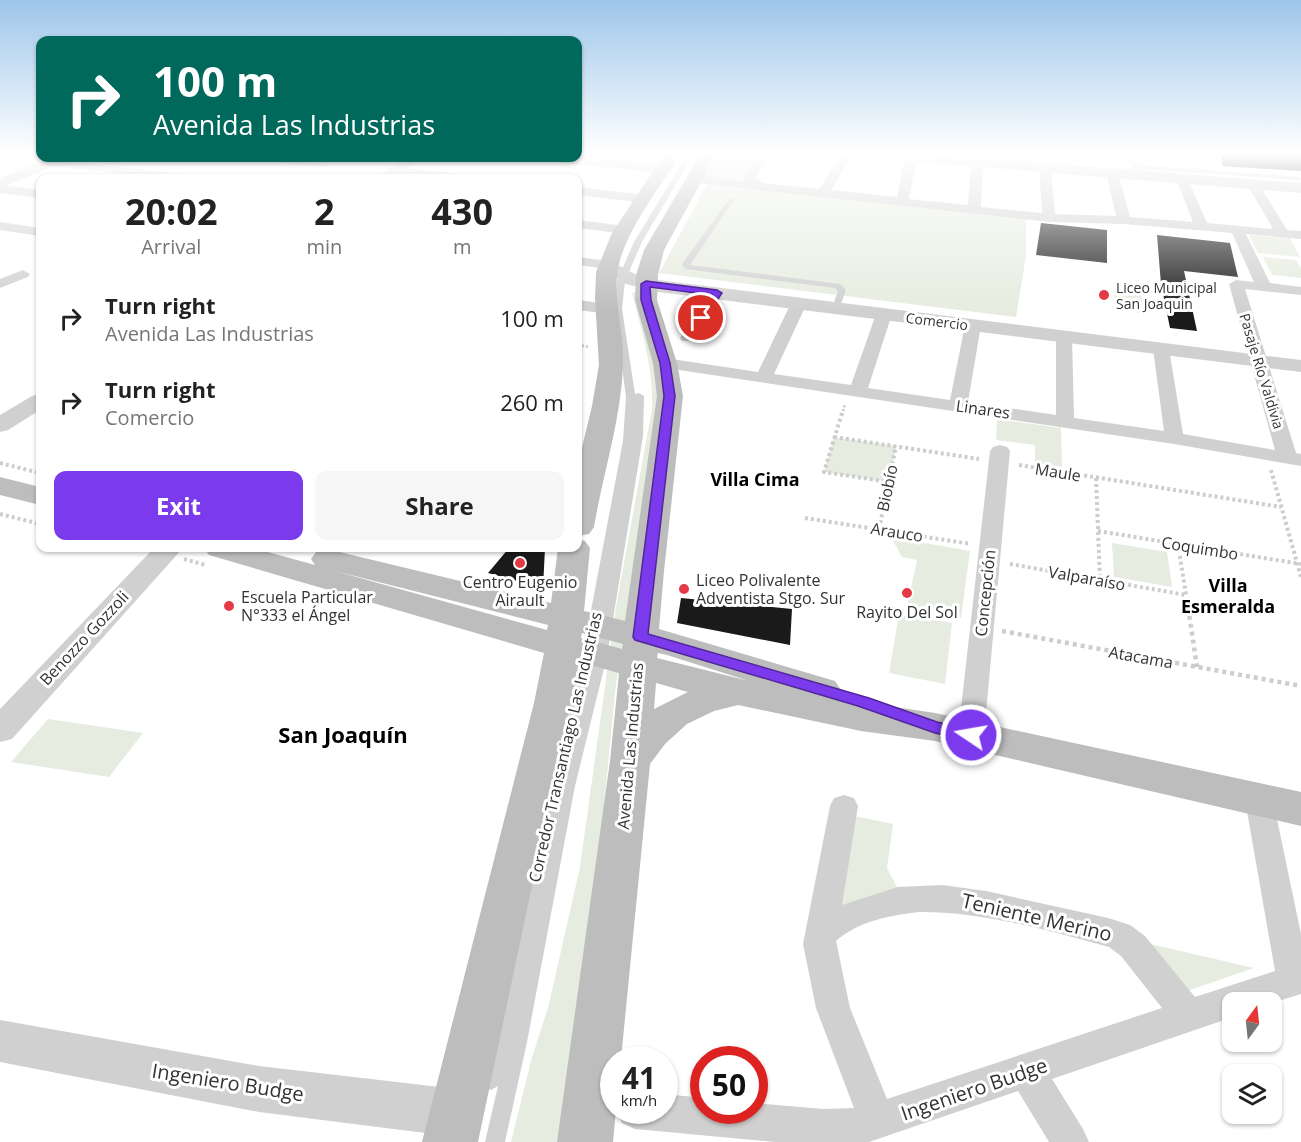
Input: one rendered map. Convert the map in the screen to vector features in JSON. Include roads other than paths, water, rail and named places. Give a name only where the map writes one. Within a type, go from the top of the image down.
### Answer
[{"type":"main road","name":"Avenida Las Industrias","points":[[611,1046],[639,651],[670,396],[665,363],[646,300],[626,275],[625,230],[640,206]]},
{"type":"main road","name":"Avenida Las Industrias","points":[[582,510],[610,374],[611,350],[606,281],[648,267],[654,250],[679,206]]},
{"type":"main road","points":[[0,486],[36,495]]},
{"type":"main road","points":[[233,552],[377,596],[586,638],[863,702],[953,731]]},
{"type":"main road","points":[[294,552],[586,638]]},
{"type":"main road","points":[[464,1118],[553,703],[586,638],[575,552]]},
{"type":"main road","points":[[639,651],[739,692],[861,717],[953,731],[1301,809]]},
{"type":"main road","points":[[630,761],[650,732],[676,711],[707,699],[739,692]]},
{"type":"street","points":[[941,206],[1049,218],[1124,220],[1301,235]]},
{"type":"street","points":[[1048,206],[1049,218]]},
{"type":"street","points":[[1121,206],[1124,220]]},
{"type":"street","points":[[1193,206],[1202,227]]},
{"type":"street","points":[[1266,206],[1283,234]]},
{"type":"street","points":[[582,225],[625,230]]},
{"type":"street","points":[[0,226],[36,231]]},
{"type":"street","points":[[1237,230],[1264,287],[1301,291]]},
{"type":"street","name":"Comercio","points":[[582,262],[626,275],[717,293],[1301,366]]},
{"type":"street","points":[[0,284],[23,274]]},
{"type":"street","name":"Pasaje Río Valdivia","points":[[1264,287],[1236,284],[1259,361],[1294,458]]},
{"type":"street","points":[[688,338],[717,293]]},
{"type":"street","points":[[764,377],[799,303]]},
{"type":"street","points":[[582,306],[608,309]]},
{"type":"street","points":[[858,391],[884,314]]},
{"type":"street","points":[[958,406],[973,325]]},
{"type":"street","points":[[1064,337],[1065,422]]},
{"type":"street","points":[[1161,349],[1174,438]]},
{"type":"street","name":"Linares","points":[[665,363],[1174,438],[1294,458]]},
{"type":"street","points":[[0,425],[36,403]]},
{"type":"street","name":"Concepción","points":[[953,731],[981,627],[999,456]]},
{"type":"street","name":"Benozzo Gozzoli","points":[[0,730],[165,552]]},
{"type":"street","points":[[1259,800],[1297,980]]},
{"type":"street","points":[[844,806],[821,935],[820,953],[833,1008],[878,1122]]},
{"type":"street","name":"Teniente Merino","points":[[821,935],[831,925],[859,913],[903,900],[946,897],[988,904],[1119,935],[1133,946],[1189,1016]]},
{"type":"street","name":"Ingeniero Budge","points":[[678,1120],[824,1128],[852,1127],[878,1122],[1297,980]]},
{"type":"street","name":"Ingeniero Budge","points":[[0,1041],[259,1089],[464,1118]]},
{"type":"street","points":[[1027,1071],[1070,1142]]},
{"type":"lane","name":"Corredor Transantiago Las Industrias","points":[[495,1142],[518,1042],[567,786],[586,638],[628,441],[631,408],[618,309],[626,275],[638,242],[659,206]]},
{"type":"lane","name":"Corredor Transantiago Las Industrias","points":[[626,275],[665,206]]},
{"type":"lane","points":[[727,206],[686,264],[688,267],[841,288],[836,308]]},
{"type":"place","name":"Liceo Municipal San Joaquin","points":[[1104,295]]},
{"type":"place","name":"Centro Eugenio Airault","points":[[520,563]]},
{"type":"place","name":"Liceo Polivalente Adventista Stgo. Sur","points":[[684,589]]},
{"type":"place","name":"Rayito Del Sol","points":[[907,593]]},
{"type":"place","name":"Escuela Particular N°333 el Ángel","points":[[229,606]]},
{"type":"district","name":"Villa Cima","points":[[755,479]]},
{"type":"district","name":"Villa Esmeralda","points":[[1228,595]]},
{"type":"district","name":"San Joaquín","points":[[343,734]]}]
